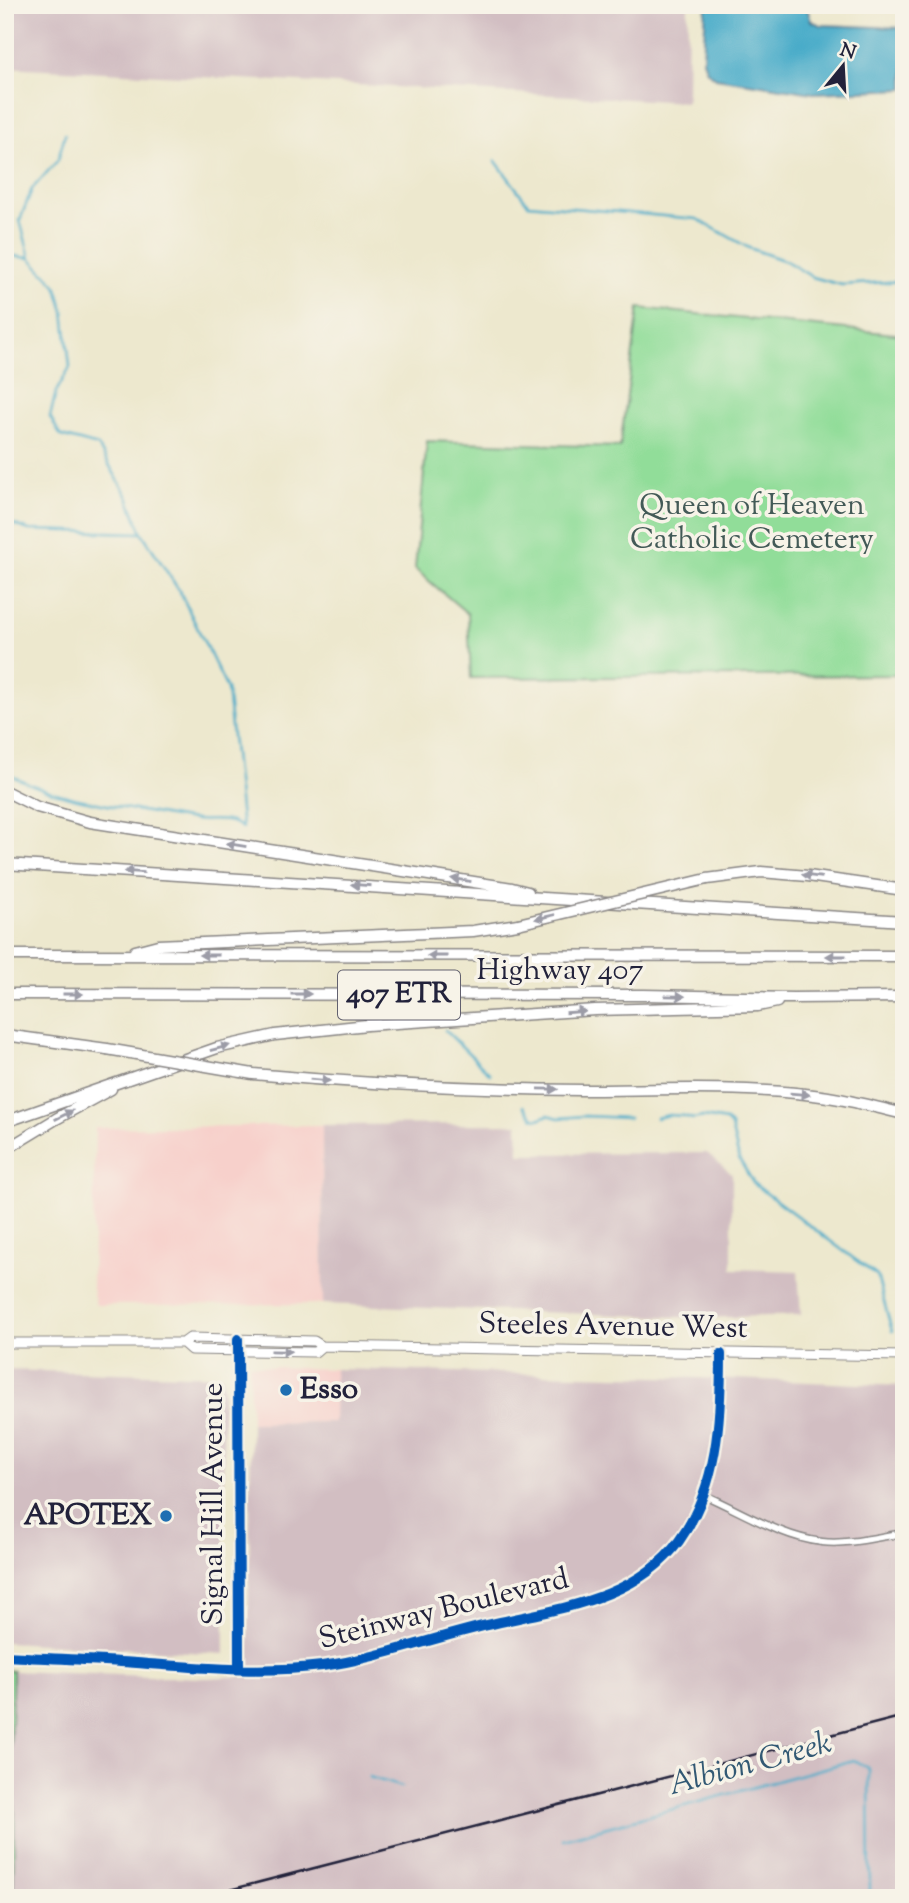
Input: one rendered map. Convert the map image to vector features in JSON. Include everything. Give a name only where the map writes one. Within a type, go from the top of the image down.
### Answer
[{"type":"highway","points":[[5,791],[37,807],[90,822],[512,888],[551,899]]},
{"type":"highway","points":[[5,864],[904,921]]},
{"type":"highway","points":[[122,955],[158,945],[473,931],[707,879],[761,872],[904,890]]},
{"type":"highway","name":"Highway 407","points":[[5,955],[904,956]]},
{"type":"highway","name":"Highway 407","points":[[5,994],[644,995],[793,998],[904,996]]},
{"type":"highway","points":[[5,1122],[217,1048],[275,1035],[367,1025],[595,1010],[758,1006],[793,998]]},
{"type":"highway","points":[[5,1035],[253,1074],[355,1083],[584,1090],[694,1088],[806,1094],[904,1114]]},
{"type":"highway","points":[[5,1150],[132,1077]]},
{"type":"main road","name":"Steeles Avenue West","points":[[5,1343],[183,1343],[190,1338],[314,1341],[322,1346],[904,1356]]},
{"type":"main road","name":"Steeles Avenue West","points":[[183,1343],[191,1350],[237,1351],[315,1352],[322,1346]]},
{"type":"street","name":"Signal Hill Avenue","points":[[237,1339],[239,1668]]},
{"type":"street","name":"Steinway Boulevard","points":[[5,1656],[239,1668],[304,1668],[354,1661],[604,1596],[624,1588],[665,1556],[696,1516],[711,1475],[716,1443],[721,1354]]},
{"type":"street","points":[[704,1495],[786,1532],[821,1542],[850,1541],[904,1533]]},
{"type":"street","points":[[895,1898],[904,1895]]},
{"type":"shaded area","points":[[5,5],[688,5],[687,102],[5,67]]},
{"type":"shaded area","points":[[823,5],[904,5],[904,9],[823,8]]},
{"type":"shaded area","points":[[518,1124],[519,1154],[707,1153],[732,1174],[732,1269],[798,1271],[801,1315],[701,1318],[323,1304],[322,1125]]},
{"type":"shaded area","points":[[322,1125],[323,1304],[96,1305],[92,1289],[95,1128]]},
{"type":"shaded area","points":[[249,1364],[335,1369],[335,1422],[251,1423]]},
{"type":"shaded area","points":[[335,1369],[904,1386],[904,1898],[13,1898],[15,1794],[7,1794],[5,1798],[5,1778],[9,1776],[13,1671],[205,1678],[248,1676],[251,1423],[334,1422]]},
{"type":"shaded area","name":"APOTEX","points":[[5,1370],[223,1376],[225,1654],[5,1642]]},
{"type":"green space","name":"Queen of Heaven Catholic Cemetery","points":[[639,308],[904,335],[904,675],[471,678],[468,614],[415,569],[427,441],[620,447]]},
{"type":"green space","points":[[5,1670],[13,1671],[9,1777],[5,1778]]},
{"type":"green space","points":[[7,1794],[15,1794],[13,1898],[5,1898]]},
{"type":"water","points":[[706,5],[806,5],[811,21],[821,25],[904,28],[904,89],[813,93],[716,78],[707,71],[703,60]]},
{"type":"waterway","points":[[65,134],[58,160],[32,189],[20,220],[30,258],[56,285],[64,311],[70,367],[56,392],[50,417],[61,436],[98,446],[128,497],[142,533],[180,592],[227,689],[242,828]]},
{"type":"waterway","points":[[495,160],[528,204],[697,219],[749,248],[786,261],[812,277],[842,285],[904,281]]},
{"type":"waterway","points":[[5,255],[30,258]]},
{"type":"waterway","points":[[5,521],[29,530],[142,533]]},
{"type":"waterway","points":[[5,772],[36,787],[85,801],[188,819],[231,822],[242,828]]},
{"type":"waterway","points":[[445,1030],[490,1074]]},
{"type":"waterway","points":[[524,1106],[534,1118],[539,1119],[548,1115],[559,1118],[629,1118]]},
{"type":"waterway","points":[[656,1118],[669,1115],[726,1121],[731,1126],[739,1159],[754,1184],[877,1276],[892,1331]]},
{"type":"waterway","name":"Albion Creek","points":[[563,1839],[854,1760],[869,1769],[870,1893]]},
{"type":"waterway","points":[[369,1777],[402,1787]]},
{"type":"railway","points":[[198,1898],[904,1716]]},
{"type":"cycle path","points":[[238,1339],[239,1668]]},
{"type":"cycle path","points":[[5,1656],[186,1667],[295,1669],[366,1658],[474,1628],[571,1606],[620,1588],[662,1561],[679,1541],[702,1498],[715,1452],[721,1354]]},
{"type":"place","name":"Esso","points":[[286,1390]]},
{"type":"place","name":"APOTEX","points":[[166,1516]]}]
